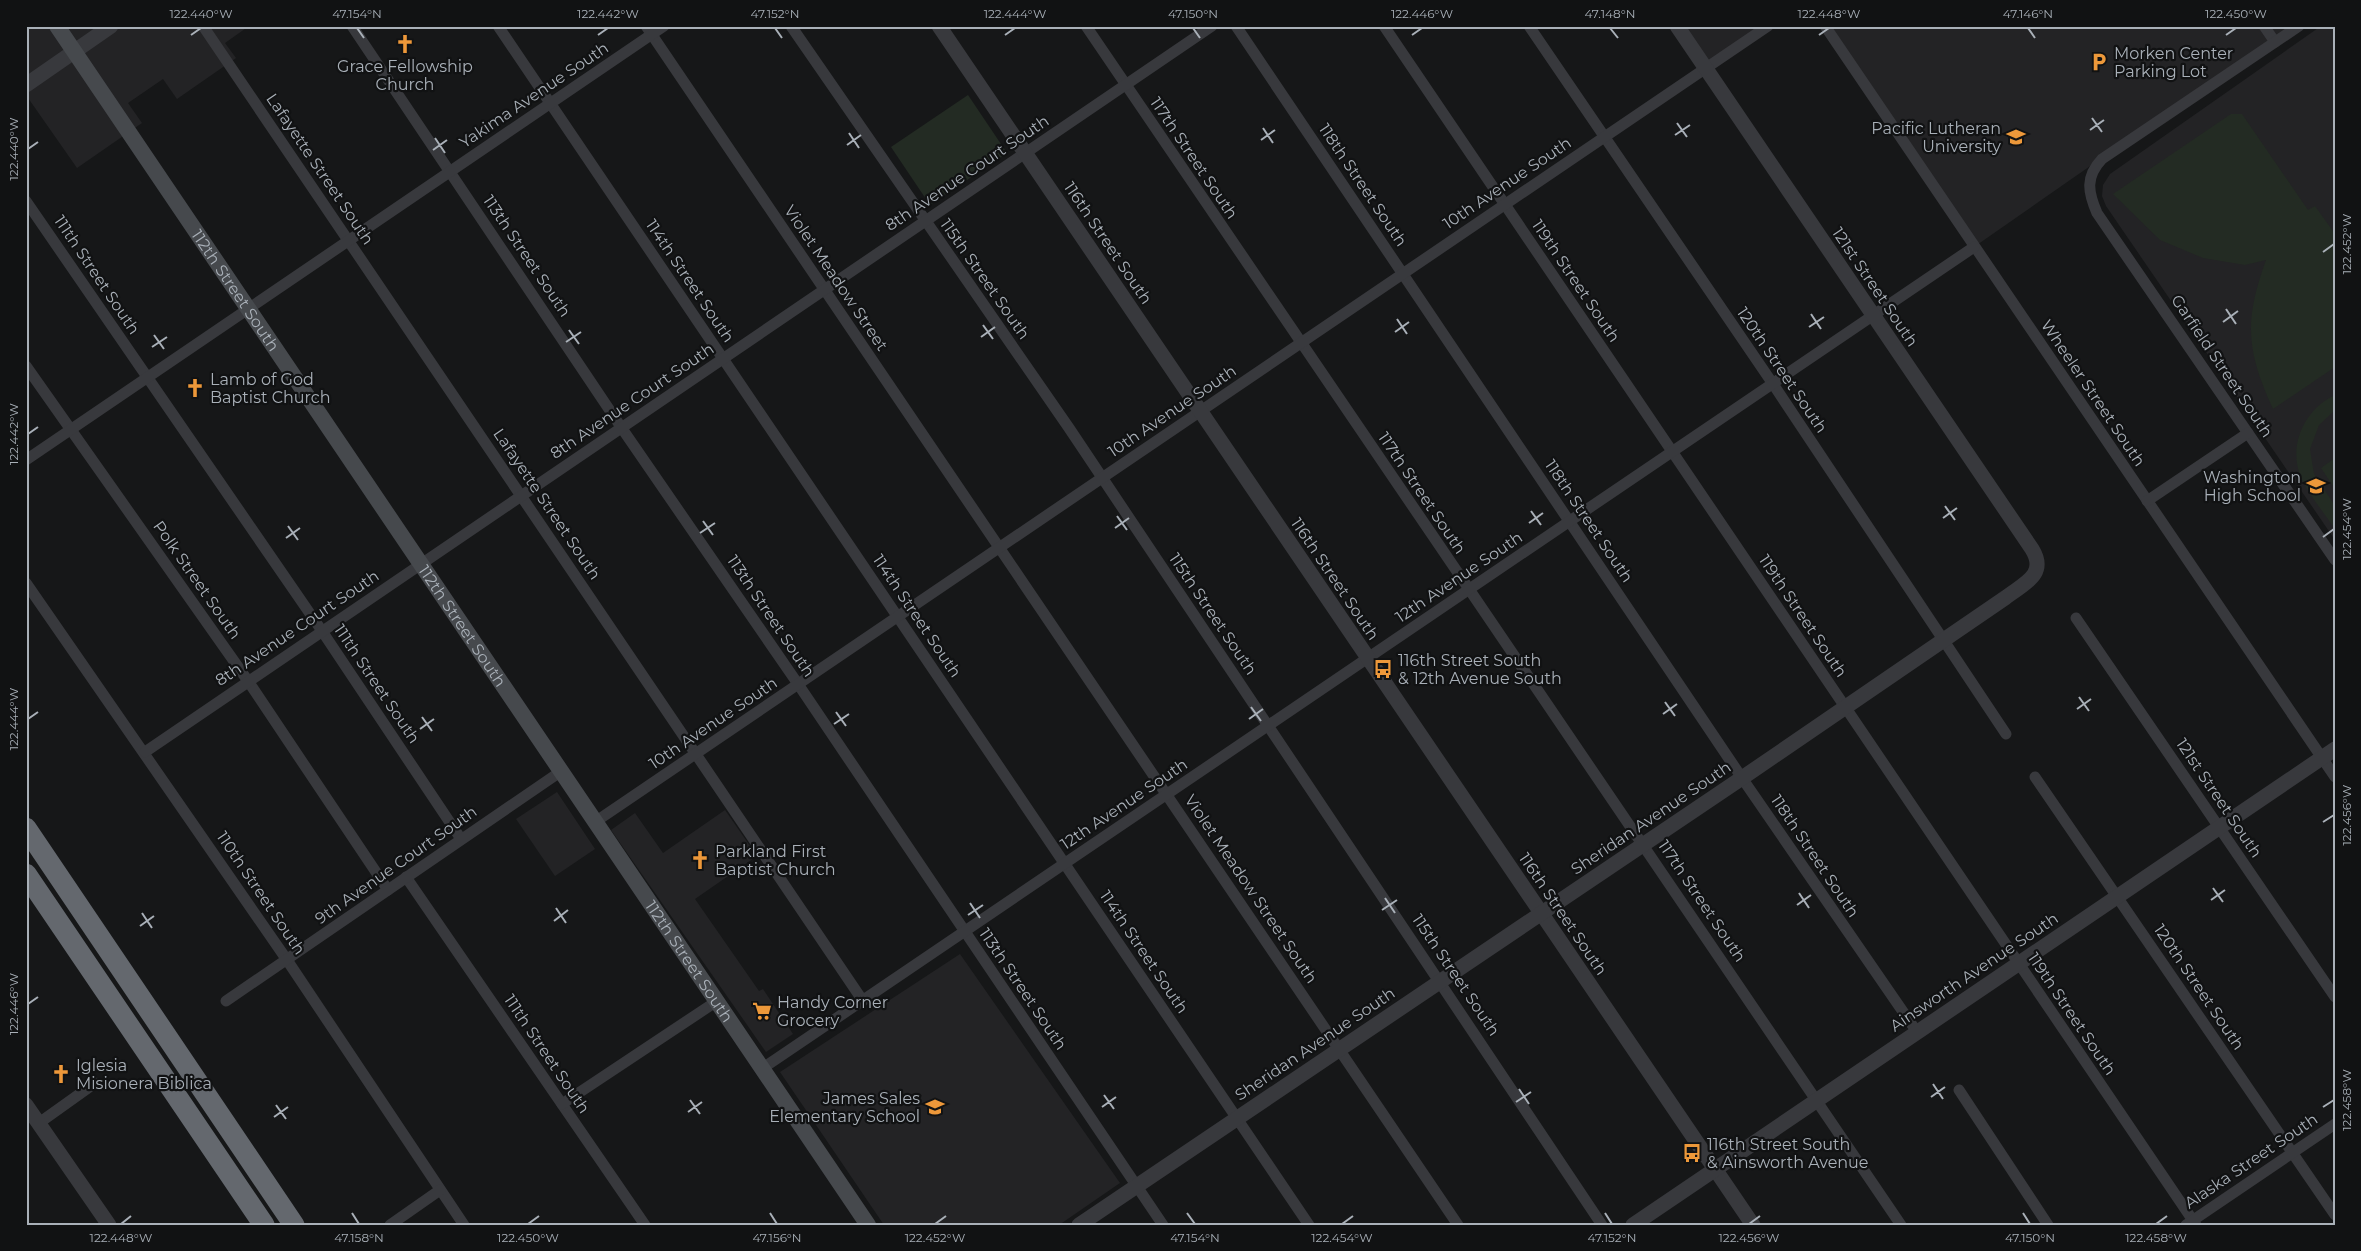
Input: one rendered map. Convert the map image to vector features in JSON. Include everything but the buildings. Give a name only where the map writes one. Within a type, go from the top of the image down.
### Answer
[{"type":"highway","points":[[26,828],[294,1225]]},
{"type":"highway","points":[[26,874],[264,1225]]},
{"type":"main road","name":"112th Street South","points":[[57,26],[868,1225]]},
{"type":"street","points":[[26,85],[111,26]]},
{"type":"street","name":"Lafayette Street South","points":[[204,26],[863,1001]]},
{"type":"street","name":"113th Street South","points":[[352,26],[1163,1225]]},
{"type":"street","name":"114th Street South","points":[[498,26],[1309,1225]]},
{"type":"street","name":"Yakima Avenue South","points":[[26,460],[550,104],[649,30],[664,26]]},
{"type":"street","name":"115th Street South","points":[[791,26],[1102,478],[1440,980],[1602,1225]]},
{"type":"street","name":"116th Street South","points":[[939,26],[1753,1225]]},
{"type":"street","name":"117th Street South","points":[[1086,26],[1468,590],[1644,842],[1901,1225]]},
{"type":"street","name":"8th Avenue Court South","points":[[145,752],[1212,26]]},
{"type":"street","name":"118th Street South","points":[[1236,26],[1742,778],[1916,1032]]},
{"type":"street","name":"119th Street South","points":[[1384,26],[2192,1223]]},
{"type":"street","name":"120th Street South","points":[[1529,26],[1773,384],[1942,641],[2006,734]]},
{"type":"street","name":"121st Street South","points":[[1677,26],[1872,316],[2032,549],[2038,559],[2038,569]]},
{"type":"street","name":"10th Avenue South","points":[[595,822],[1768,26]]},
{"type":"street","name":"Wheeler Street South","points":[[1825,26],[2335,777]]},
{"type":"street","points":[[2264,26],[2275,42],[2298,26]]},
{"type":"street","name":"Violet Meadow Street","points":[[649,30],[1000,547]]},
{"type":"street","name":"Garfield Street South","points":[[2275,42],[2102,159],[2090,175],[2088,187],[2098,213],[2335,560]]},
{"type":"street","name":"111th Street South","points":[[26,201],[322,631],[461,840]]},
{"type":"street","name":"12th Avenue South","points":[[763,1068],[1974,246]]},
{"type":"street","name":"Polk Street South","points":[[26,366],[248,681],[388,890]]},
{"type":"street","points":[[2147,501],[2248,434]]},
{"type":"street","name":"Violet Meadow Street South","points":[[1000,547],[1458,1225]]},
{"type":"street","name":"Sheridan Avenue South","points":[[1079,1225],[1644,842],[1742,778],[2022,586],[2038,569]]},
{"type":"street","name":"110th Street South","points":[[26,583],[145,752],[287,960],[464,1225]]},
{"type":"street","name":"121st Street South","points":[[2076,618],[2335,997]]},
{"type":"street","name":"Ainsworth Avenue South","points":[[1633,1225],[2335,749]]},
{"type":"street","name":"9th Avenue Court South","points":[[226,1002],[560,772]]},
{"type":"street","name":"120th Street South","points":[[2035,777],[2335,1215]]},
{"type":"street","name":"111th Street South","points":[[406,877],[645,1225]]},
{"type":"street","points":[[562,1104],[717,1001]]},
{"type":"street","points":[[34,1123],[95,1083]]},
{"type":"street","points":[[1959,1090],[2048,1225]]},
{"type":"street","points":[[26,1105],[34,1123],[109,1225]]},
{"type":"street","name":"Alaska Street South","points":[[2192,1223],[2335,1124]]},
{"type":"street","points":[[390,1225],[440,1190]]},
{"type":"shaded area","points":[[26,26],[249,26],[225,43],[236,58],[177,99],[163,79],[128,103],[142,123],[77,168],[26,95]]},
{"type":"shaded area","points":[[1677,26],[1768,26],[1706,68]]},
{"type":"shaded area","name":"Pacific Lutheran University","points":[[1825,26],[2299,26],[2119,146],[1974,247]]},
{"type":"shaded area","points":[[2321,26],[2335,26],[2335,540],[2106,206],[2102,196],[2103,185],[2110,174]]},
{"type":"shaded area","points":[[968,95],[1007,153],[930,205],[891,147]]},
{"type":"shaded area","points":[[2231,114],[2242,114],[2308,210],[2315,206],[2335,234],[2335,367],[2273,409],[2257,369],[2251,335],[2254,301],[2266,260],[2245,265],[2203,258],[2160,240],[2113,194]]},
{"type":"shaded area","points":[[2335,395],[2335,410],[2319,425],[2310,449],[2314,474],[2335,506],[2335,529],[2302,480],[2296,455],[2297,443],[2307,420],[2314,410]]},
{"type":"shaded area","points":[[2335,458],[2335,489],[2321,468]]},
{"type":"shaded area","points":[[557,792],[595,849],[555,876],[516,819]]},
{"type":"shaded area","points":[[725,810],[757,856],[695,899],[759,991],[763,989],[793,1034],[766,1052],[611,830],[635,813],[663,853]]},
{"type":"shaded area","name":"James Sales Elementary School","points":[[960,954],[1120,1183],[1059,1225],[884,1225],[780,1072]]},
{"type":"place","name":"Grace Fellowship Church","points":[[405,44]]},
{"type":"place","name":"Morken Center Parking Lot","points":[[2099,62]]},
{"type":"place","name":"Pacific Lutheran University","points":[[2016,137]]},
{"type":"place","name":"Lamb of God Baptist Church","points":[[195,388]]},
{"type":"place","name":"Washington High School","points":[[2316,486]]},
{"type":"place","name":"116th Street South & 12th Avenue South","points":[[1383,669]]},
{"type":"place","name":"Parkland First Baptist Church","points":[[700,860]]},
{"type":"place","name":"Handy Corner Grocery","points":[[762,1011]]},
{"type":"place","name":"Iglesia Misionera Biblica","points":[[61,1074]]},
{"type":"place","name":"James Sales Elementary School","points":[[935,1107]]},
{"type":"place","name":"116th Street South & Ainsworth Avenue","points":[[1692,1153]]}]
